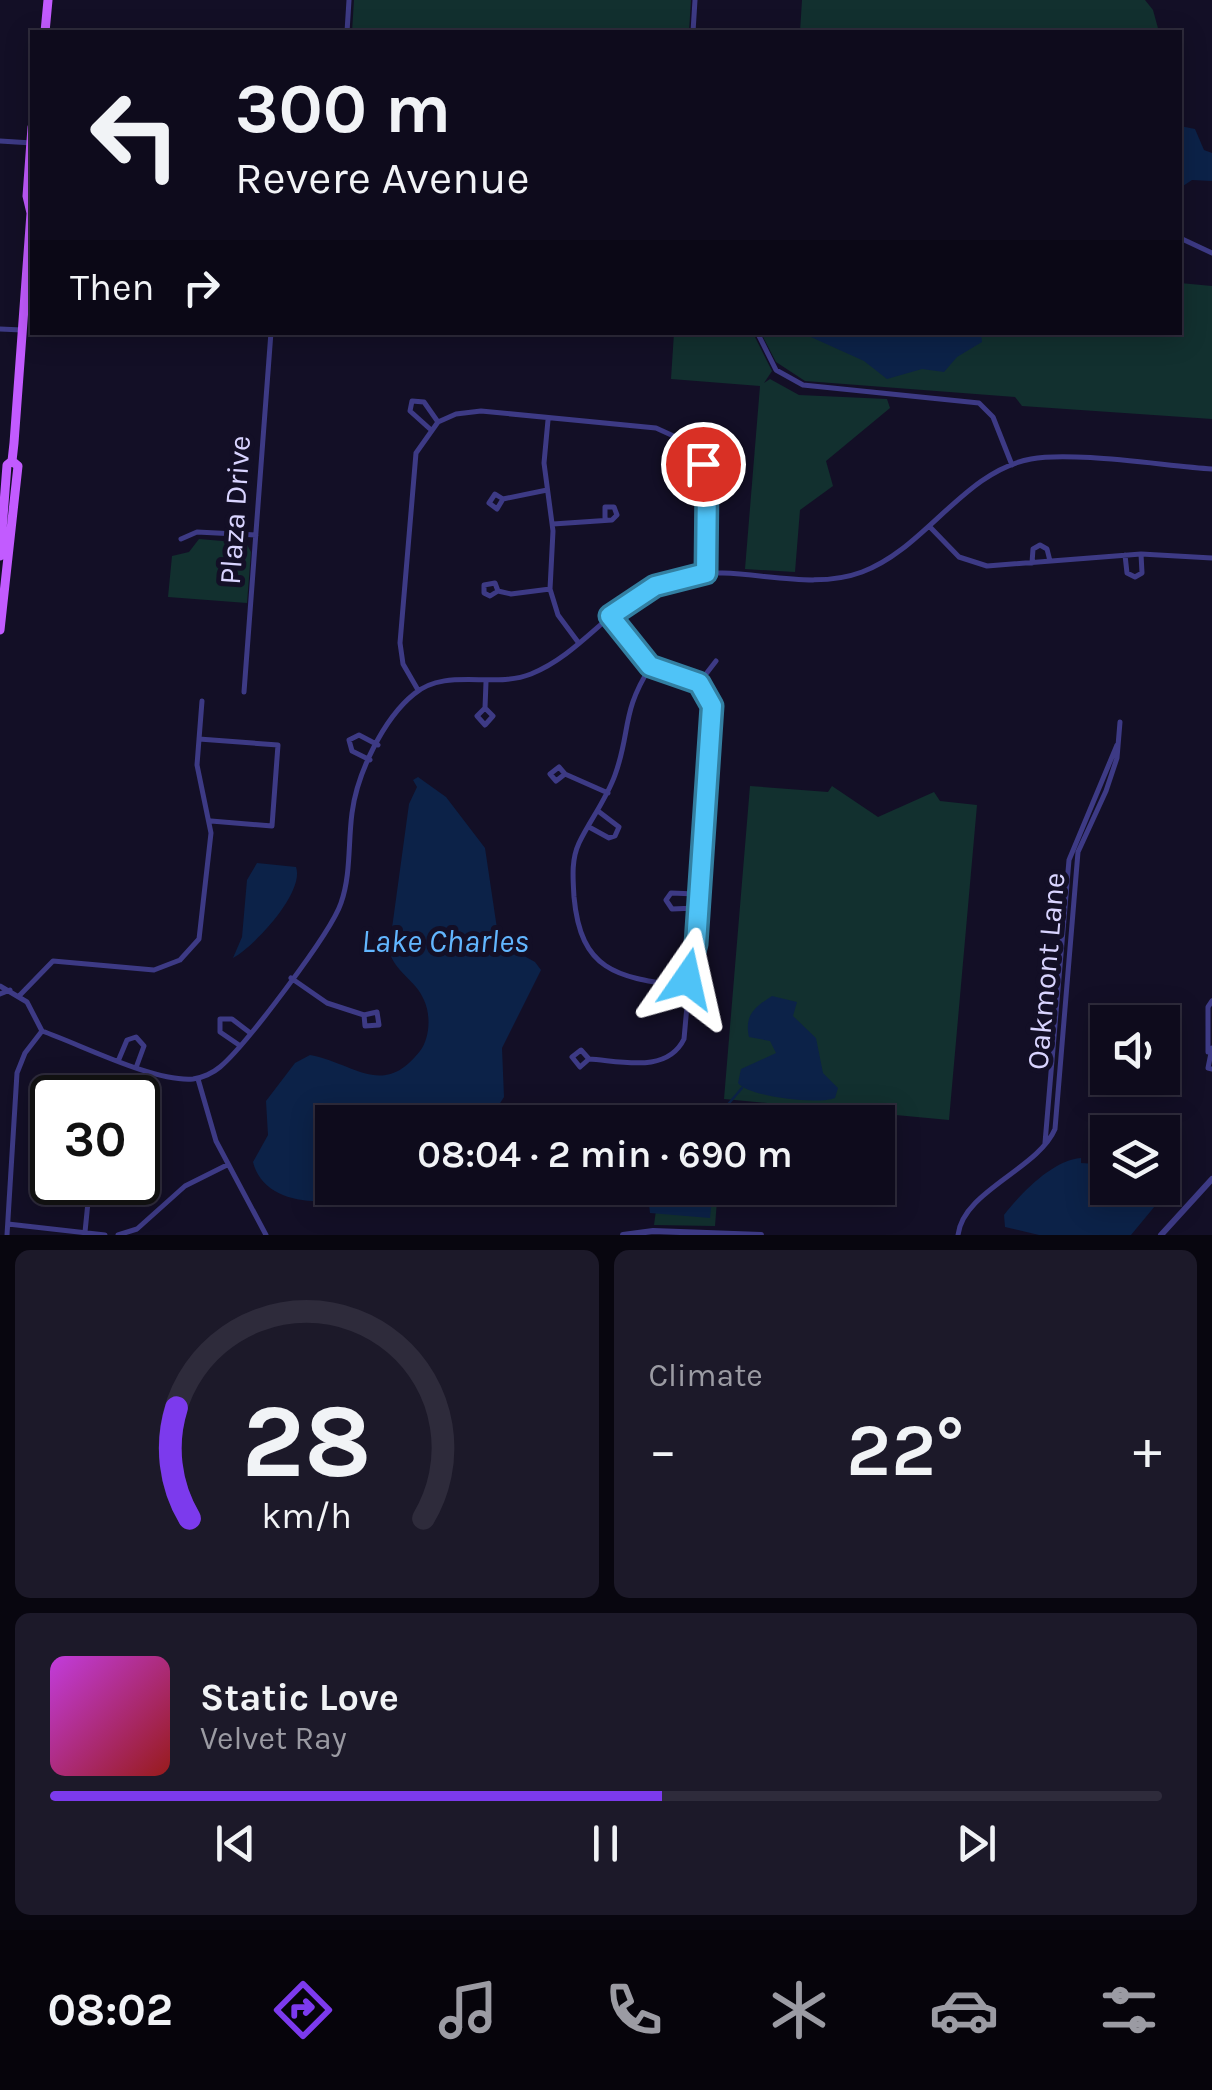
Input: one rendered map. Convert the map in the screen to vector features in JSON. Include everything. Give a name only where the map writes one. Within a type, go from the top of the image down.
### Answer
[{"type":"main road","points":[[46,30],[48,0]]},
{"type":"main road","points":[[30,165],[30,198]]},
{"type":"main road","points":[[0,630],[2,562],[10,560],[6,519],[18,466],[12,461],[30,226]]},
{"type":"street","points":[[346,30],[349,0]]},
{"type":"street","points":[[693,30],[695,0]]},
{"type":"street","points":[[0,142],[30,144]]},
{"type":"street","points":[[1182,239],[1212,254]]},
{"type":"street","points":[[0,328],[22,330]]},
{"type":"street","name":"Plaza Drive","points":[[244,692],[271,335]]},
{"type":"street","points":[[758,335],[776,370],[803,385],[979,403],[993,416],[1012,465]]},
{"type":"street","points":[[430,430],[410,411],[412,401],[424,402],[438,422]]},
{"type":"street","points":[[418,690],[403,664],[400,642],[413,468],[418,447],[438,422],[473,411],[656,428],[691,444],[707,482],[706,573]]},
{"type":"street","points":[[548,420],[547,490],[553,524],[550,590],[558,615],[578,642]]},
{"type":"street","points":[[691,444],[702,429],[713,428],[715,438],[697,452]]},
{"type":"street","points":[[0,986],[20,995],[42,1030],[172,1077],[198,1078],[220,1067],[330,927],[342,902],[353,807],[370,760],[400,709],[418,690],[447,680],[486,682],[527,676],[655,586],[706,573],[844,577],[876,566],[1012,465],[1048,457],[1212,469]]},
{"type":"street","points":[[503,499],[547,490]]},
{"type":"street","points":[[553,524],[605,518]]},
{"type":"street","points":[[930,527],[952,552],[968,562],[987,566],[1141,554],[1212,558]]},
{"type":"street","points":[[181,539],[197,532],[256,535]]},
{"type":"street","points":[[1032,563],[1033,550],[1040,545],[1047,548],[1050,561]]},
{"type":"street","points":[[1125,555],[1127,572],[1135,577],[1142,573],[1141,554]]},
{"type":"street","points":[[498,591],[550,590]]},
{"type":"street","points":[[589,1059],[654,1062],[677,1052],[688,1027],[686,987],[696,944],[696,894],[713,719],[710,700],[699,683],[650,666],[610,616]]},
{"type":"street","points":[[699,683],[716,661]]},
{"type":"street","points":[[650,666],[630,702],[620,759],[608,793],[576,852],[573,880],[577,922],[589,951],[604,966],[626,978],[686,987]]},
{"type":"street","points":[[486,682],[486,708]]},
{"type":"street","points":[[20,995],[53,961],[154,970],[186,956],[204,926],[210,821],[197,765],[202,701]]},
{"type":"street","name":"Oakmont Lane","points":[[958,1235],[970,1210],[1044,1146],[1056,1124],[1078,852],[1106,792],[1120,722]]},
{"type":"street","points":[[370,760],[352,751],[349,740],[360,736],[378,745]]},
{"type":"street","points":[[199,739],[278,745],[272,826],[210,821]]},
{"type":"street","points":[[565,774],[608,793]]},
{"type":"street","points":[[588,827],[609,838],[615,836],[619,827],[598,810]]},
{"type":"street","points":[[696,894],[671,894],[666,900],[672,909],[696,908]]},
{"type":"street","points":[[292,978],[319,999],[364,1015]]},
{"type":"street","points":[[0,994],[10,990]]},
{"type":"street","points":[[1212,1001],[1208,1006],[1208,1068],[1212,1069]]},
{"type":"street","points":[[239,1045],[220,1032],[218,1022],[228,1018],[249,1032]]},
{"type":"street","points":[[7,1235],[17,1073],[25,1053],[42,1030]]},
{"type":"street","points":[[119,1059],[127,1040],[136,1036],[144,1046],[138,1066]]},
{"type":"street","points":[[198,1078],[226,1164],[261,1234]]},
{"type":"street","points":[[118,1235],[136,1229],[184,1186],[226,1164]]},
{"type":"street","points":[[1161,1235],[1212,1179]]},
{"type":"street","points":[[84,1232],[87,1205]]},
{"type":"street","points":[[8,1224],[106,1235]]},
{"type":"street","points":[[623,1235],[653,1231],[761,1235]]},
{"type":"green space","points":[[354,0],[691,0],[689,30],[352,30]]},
{"type":"green space","points":[[802,0],[1145,0],[1153,10],[1158,30],[800,30]]},
{"type":"green space","points":[[1182,283],[1212,286],[1212,419],[1022,406],[1015,397],[805,381],[776,362],[762,335],[1182,335]]},
{"type":"green space","points":[[674,335],[754,335],[772,371],[764,383],[770,379],[799,395],[887,399],[890,408],[826,461],[833,486],[800,510],[795,572],[745,569],[760,386],[671,379]]},
{"type":"green space","points":[[199,539],[246,543],[251,552],[247,603],[168,597],[172,556],[189,552]]},
{"type":"green space","points":[[750,786],[828,792],[832,786],[878,817],[934,792],[940,801],[977,805],[949,1120],[895,1115],[895,1105],[788,1105],[724,1099]]},
{"type":"green space","points":[[657,1205],[717,1205],[715,1226],[654,1225]]},
{"type":"water","points":[[1182,126],[1195,129],[1204,150],[1212,153],[1212,181],[1192,180],[1182,187]]},
{"type":"water","points":[[806,335],[981,335],[982,342],[957,357],[944,372],[922,369],[887,379],[864,361]]},
{"type":"water","name":"Lake Charles","points":[[418,777],[446,797],[485,848],[499,942],[535,962],[541,970],[502,1048],[504,1097],[499,1105],[315,1105],[315,1201],[286,1196],[271,1189],[253,1162],[268,1135],[266,1101],[295,1063],[310,1055],[368,1074],[393,1073],[420,1051],[426,1040],[428,1019],[424,1000],[395,964],[389,950],[409,804],[417,787],[413,780]]},
{"type":"water","points":[[257,863],[296,867],[297,878],[276,917],[233,958],[242,937],[247,880]]},
{"type":"water","points":[[772,996],[797,1002],[793,1016],[816,1038],[823,1073],[838,1088],[835,1098],[784,1098],[755,1092],[738,1083],[741,1069],[776,1053],[770,1041],[749,1037],[748,1029],[752,1012]]},
{"type":"water","points":[[1081,1158],[1081,1163],[1090,1164],[1090,1205],[1156,1205],[1131,1235],[1039,1235],[1005,1227],[1004,1215],[1028,1188],[1070,1160]]},
{"type":"water","points":[[649,1205],[711,1205],[710,1218],[650,1213]]},
{"type":"waterway","points":[[728,1105],[742,1088]]},
{"type":"route","points":[[687,979],[696,944],[696,894],[712,706],[699,683],[650,666],[610,616],[640,593],[666,581],[706,573],[707,482],[703,464]]}]
